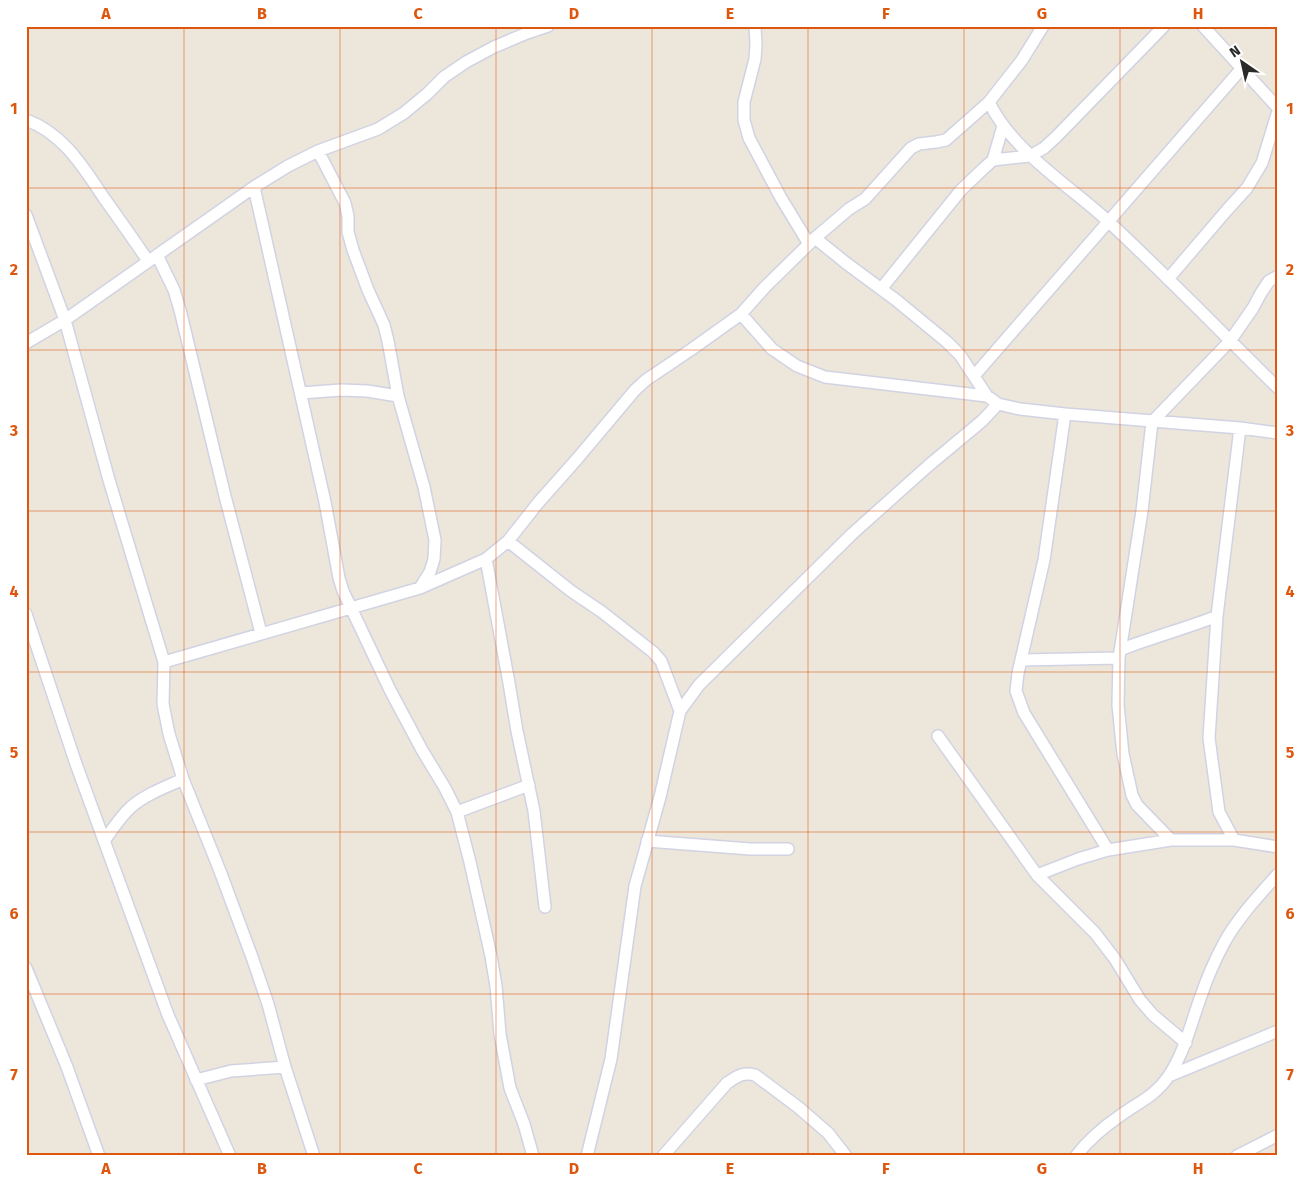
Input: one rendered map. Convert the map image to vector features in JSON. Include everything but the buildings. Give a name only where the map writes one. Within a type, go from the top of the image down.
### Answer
[{"type":"street","points":[[26,343],[65,320],[254,187],[288,166],[318,151],[378,129],[404,113],[444,77],[466,62],[494,47],[548,26]]},
{"type":"street","points":[[755,26],[755,59],[744,102],[744,120],[749,138],[781,198],[812,241],[896,300],[947,342],[960,355],[987,396],[998,404],[1020,409],[1278,432]]},
{"type":"street","points":[[164,662],[420,588],[486,559],[508,541],[548,491],[640,385],[741,314],[765,287],[812,241],[849,209],[865,199],[910,148],[919,144],[946,140],[989,102],[1022,60],[1043,26]]},
{"type":"street","points":[[993,160],[1030,156],[1044,148],[1164,26]]},
{"type":"street","points":[[1168,279],[1247,188],[1262,163],[1278,109],[1202,26]]},
{"type":"street","points":[[974,376],[1242,68]]},
{"type":"street","points":[[989,102],[1003,126],[1030,156],[1108,221],[1278,388]]},
{"type":"street","points":[[26,120],[50,131],[77,158],[153,258],[174,290],[261,634]]},
{"type":"street","points":[[881,289],[961,190],[993,160],[1003,126]]},
{"type":"street","points":[[318,151],[345,203],[348,216],[348,232],[353,250],[384,325],[398,396],[424,487],[435,540],[434,558],[430,572],[420,588]]},
{"type":"street","points":[[254,187],[325,502],[339,578],[343,591],[395,698],[422,750],[446,788],[457,812],[491,956],[496,986],[500,1034],[510,1088],[524,1124],[533,1156]]},
{"type":"street","points":[[26,216],[65,320],[109,480],[164,662],[163,704],[169,734],[183,779],[252,957],[314,1156]]},
{"type":"street","points":[[1171,840],[1137,805],[1132,794],[1123,754],[1118,705],[1119,654],[1140,521],[1152,422],[1230,341],[1269,281],[1278,276]]},
{"type":"street","points":[[741,314],[772,349],[796,366],[825,377],[987,396]]},
{"type":"street","points":[[301,393],[341,390],[367,391],[398,396]]},
{"type":"street","points":[[587,1156],[611,1058],[634,886],[680,711],[699,685],[852,534],[982,421],[998,404]]},
{"type":"street","points":[[1065,414],[1044,560],[1018,673],[1016,691],[1024,713],[1108,850]]},
{"type":"street","points":[[1234,840],[1219,812],[1209,738],[1217,616],[1240,428]]},
{"type":"street","points":[[508,541],[571,591],[654,652],[661,661],[680,711]]},
{"type":"street","points":[[486,559],[517,731],[534,811],[545,907]]},
{"type":"street","points":[[26,614],[76,764],[168,1015],[230,1156]]},
{"type":"street","points":[[1022,660],[1119,654],[1156,637],[1190,627],[1217,616]]},
{"type":"street","points":[[938,736],[1037,875],[1095,933],[1116,959],[1140,1000],[1153,1016],[1186,1042]]},
{"type":"street","points":[[104,841],[131,807],[144,798],[183,779]]},
{"type":"street","points":[[457,812],[529,786]]},
{"type":"street","points":[[1037,875],[1108,850],[1171,840],[1234,840],[1278,847]]},
{"type":"street","points":[[647,841],[750,849],[788,849]]},
{"type":"street","points":[[1076,1156],[1106,1126],[1146,1100],[1159,1089],[1169,1076],[1186,1042],[1200,996],[1224,943],[1251,905],[1278,874]]},
{"type":"street","points":[[26,968],[68,1067],[99,1156]]},
{"type":"street","points":[[1169,1076],[1278,1031]]},
{"type":"street","points":[[196,1080],[231,1071],[285,1067]]},
{"type":"street","points":[[663,1156],[727,1083],[738,1076],[747,1074],[755,1076],[798,1107],[828,1133],[846,1156]]},
{"type":"street","points":[[1237,1156],[1278,1135]]}]
